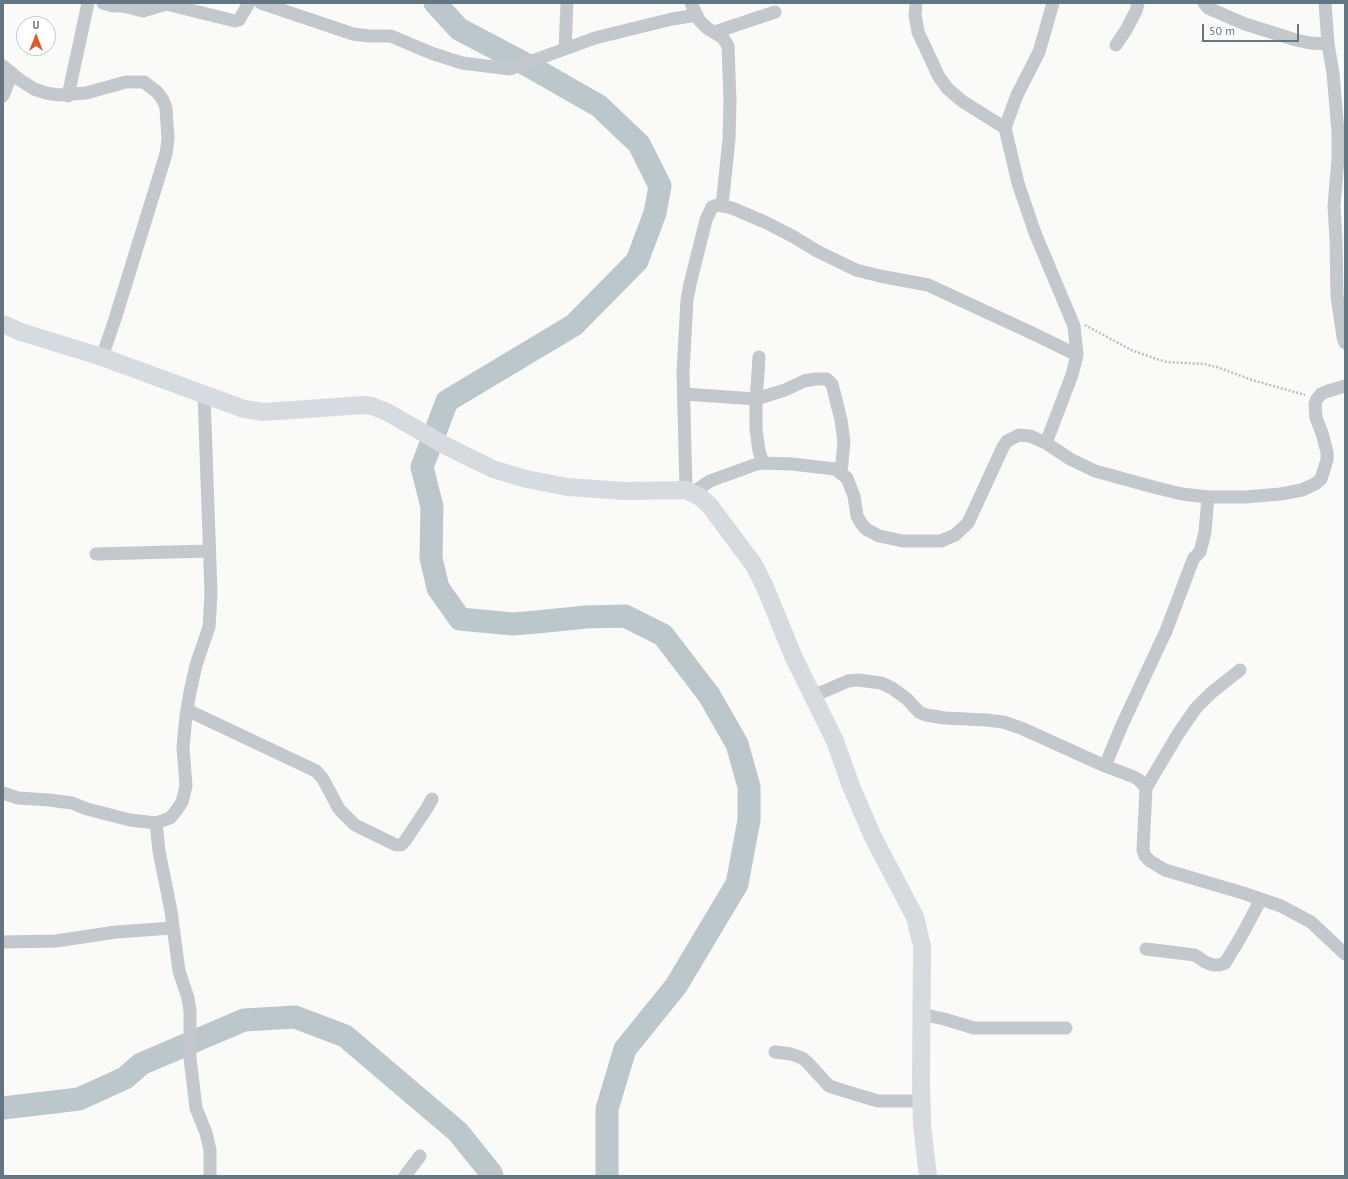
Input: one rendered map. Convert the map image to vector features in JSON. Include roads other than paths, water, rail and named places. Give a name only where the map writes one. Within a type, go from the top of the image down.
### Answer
[{"type":"street","points":[[68,96],[88,3]]},
{"type":"street","points":[[103,3],[113,6],[120,4],[143,11],[166,4],[235,22],[239,20],[249,3]]},
{"type":"street","points":[[261,3],[353,34],[391,36],[431,53],[462,63],[510,69],[595,38],[672,19],[697,16]]},
{"type":"street","points":[[565,49],[567,3]]},
{"type":"street","points":[[691,3],[699,20],[723,38],[728,46],[730,72],[729,139],[722,206]]},
{"type":"street","points":[[916,3],[915,15],[918,32],[939,77],[948,89],[962,100],[1005,128]]},
{"type":"street","points":[[1046,442],[1072,375],[1077,355],[1074,326],[1035,233],[1018,183],[1005,128],[1018,95],[1038,52],[1053,3]]},
{"type":"street","points":[[1116,45],[1136,11],[1138,3]]},
{"type":"street","points":[[1204,3],[1208,8],[1245,24],[1296,40],[1310,43],[1328,44]]},
{"type":"street","points":[[1325,3],[1338,132],[1338,159],[1334,206],[1337,296],[1345,344]]},
{"type":"street","points":[[715,32],[775,12]]},
{"type":"street","points":[[3,96],[7,70],[34,89],[46,93],[68,96],[86,93],[126,82],[144,82],[157,92],[163,100],[166,108],[168,139],[166,154],[102,357]]},
{"type":"street","points":[[689,491],[683,372],[687,300],[706,220],[712,207],[718,205],[732,208],[767,223],[794,237],[816,251],[856,270],[928,285],[1077,355]]},
{"type":"street","points":[[3,324],[21,332],[102,357],[244,409],[264,412],[362,405],[372,406],[387,412],[448,447],[493,468],[526,479],[582,488],[624,491],[689,491],[710,481],[763,463],[792,464],[835,469],[847,478],[854,496],[857,516],[866,529],[879,536],[903,541],[941,541],[955,535],[968,523],[1003,447],[1007,441],[1019,435],[1030,436],[1046,442],[1070,459],[1095,471],[1182,494],[1208,497],[1246,497],[1281,494],[1302,490],[1321,479],[1327,460],[1327,452],[1316,418],[1315,404],[1317,398],[1321,394],[1345,386]]},
{"type":"street","points":[[760,357],[756,399],[756,429],[759,451],[763,463]]},
{"type":"street","points":[[684,394],[756,399],[785,390],[804,381],[816,378],[827,379],[832,384],[841,420],[844,442],[841,473]]},
{"type":"street","points":[[3,793],[18,798],[72,803],[87,809],[130,820],[156,822],[170,818],[182,802],[186,786],[183,747],[187,710],[196,665],[208,627],[211,594],[204,394]]},
{"type":"street","points":[[689,491],[710,506],[754,565],[765,587],[794,658],[833,736],[851,786],[873,837],[915,917],[922,946],[921,1101],[928,1176]]},
{"type":"street","points":[[1105,766],[1166,631],[1194,558],[1200,552],[1205,532],[1208,497]]},
{"type":"street","points":[[96,554],[209,551]]},
{"type":"street","points":[[1240,670],[1211,693],[1196,708],[1178,734],[1146,788],[1143,850],[1145,856],[1150,861],[1165,870],[1281,906],[1311,922],[1345,954]]},
{"type":"street","points":[[813,696],[848,681],[858,680],[881,683],[907,699],[919,712],[926,715],[945,718],[1003,722],[1134,777],[1146,788]]},
{"type":"street","points":[[187,710],[316,771],[323,779],[339,809],[356,825],[396,845],[401,845],[405,841],[432,799]]},
{"type":"street","points":[[156,822],[159,851],[179,971],[188,998],[190,1011],[190,1058],[196,1108],[206,1133],[210,1150],[210,1176]]},
{"type":"street","points":[[1146,949],[1195,955],[1205,962],[1213,965],[1225,963],[1261,899]]},
{"type":"street","points":[[3,942],[56,941],[116,932],[173,928]]},
{"type":"street","points":[[921,1014],[974,1028],[1066,1028]]},
{"type":"street","points":[[775,1052],[791,1054],[802,1058],[829,1086],[878,1101],[921,1101]]},
{"type":"street","points":[[405,1176],[420,1156]]},
{"type":"waterway","points":[[435,3],[459,29],[529,66],[599,106],[639,144],[660,186],[655,213],[637,261],[574,325],[447,401],[422,467],[432,507],[431,558],[438,588],[460,619],[513,624],[586,617],[625,616],[663,635],[709,695],[737,744],[749,787],[749,820],[737,884],[676,986],[625,1049],[607,1109],[607,1176]]},
{"type":"waterway","points":[[3,1108],[79,1099],[125,1078],[141,1064],[244,1020],[295,1017],[345,1036],[458,1132],[492,1176]]}]
